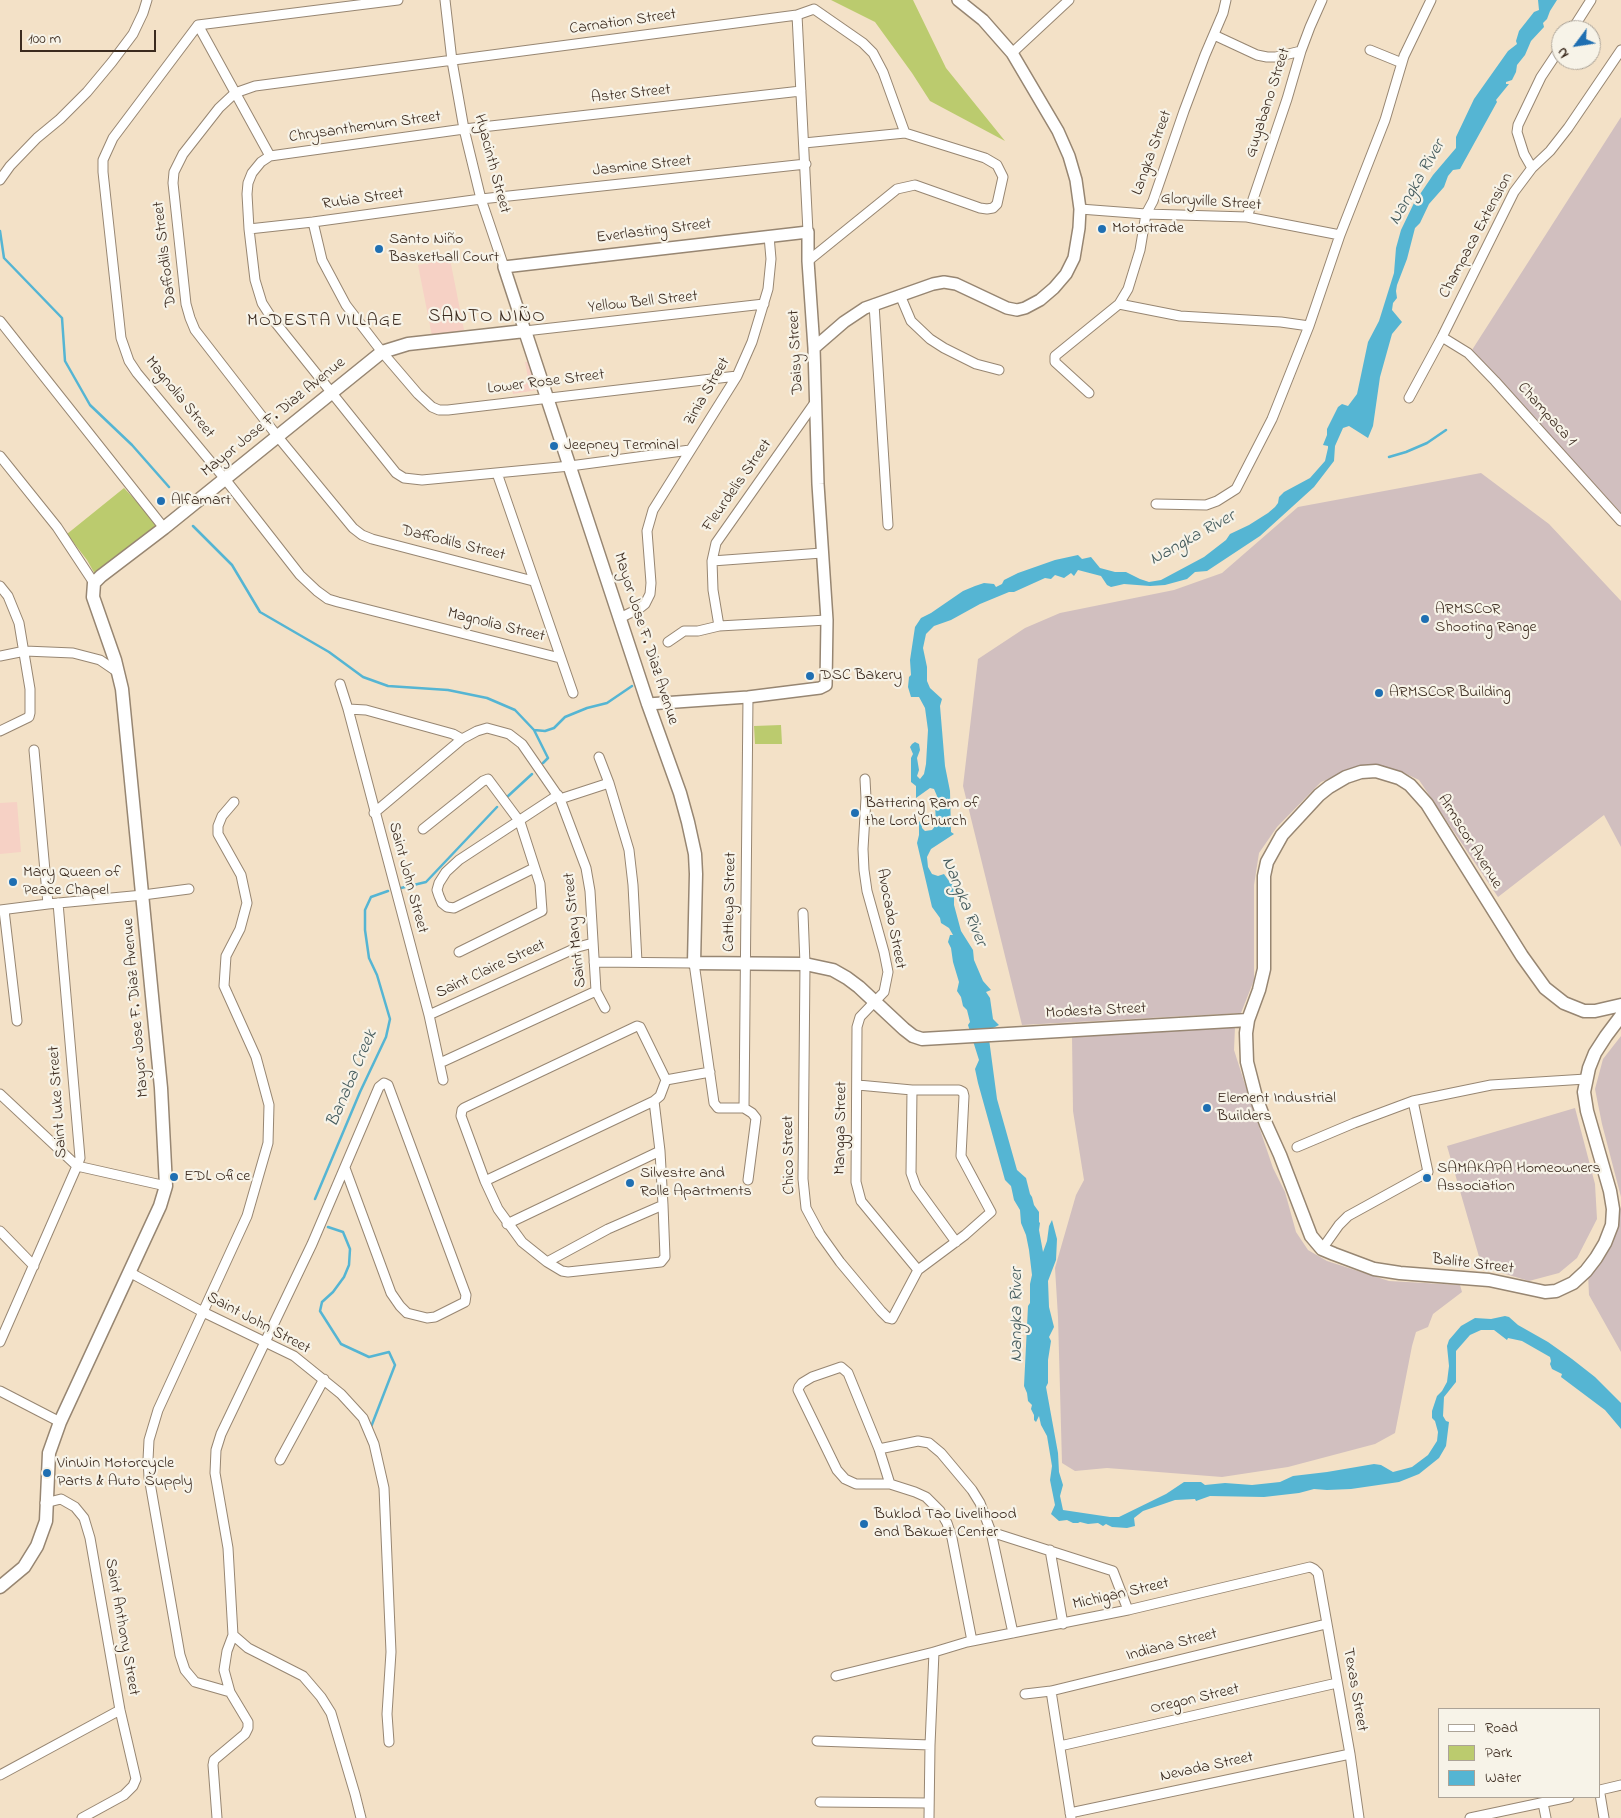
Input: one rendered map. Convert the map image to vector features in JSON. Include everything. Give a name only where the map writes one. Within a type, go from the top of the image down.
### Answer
[{"type":"main road","name":"Mayor Jose F. Diaz Avenue","points":[[0,1587],[24,1567],[37,1546],[46,1520],[45,1503],[49,1453],[60,1422],[160,1206],[166,1186],[161,1088],[143,895],[119,673],[94,603],[92,590],[94,584],[101,576],[164,528],[382,352],[408,344],[525,331],[648,704],[680,793],[694,854],[696,897],[694,963]]},
{"type":"main road","name":"Armscor Avenue","points":[[1248,1020],[1259,990],[1264,969],[1264,876],[1267,862],[1274,848],[1291,824],[1328,787],[1346,776],[1376,771],[1405,781],[1419,793],[1522,956],[1545,988],[1564,1003],[1584,1011],[1595,1011],[1621,1005]]},
{"type":"main road","points":[[694,963],[805,964],[826,968],[847,978],[874,1000]]},
{"type":"main road","name":"Modesta Street","points":[[874,1000],[913,1036],[930,1039],[1248,1020]]},
{"type":"main road","name":"Balite Street","points":[[1322,1249],[1374,1269],[1400,1273],[1489,1280],[1545,1292],[1556,1291],[1572,1283],[1586,1271],[1596,1258],[1612,1225],[1613,1209],[1610,1191],[1584,1092],[1586,1079],[1595,1053],[1621,1016]]},
{"type":"main road","points":[[1248,1020],[1246,1049],[1256,1097],[1311,1236],[1322,1249]]},
{"type":"street","points":[[0,180],[10,166],[37,138],[60,119],[87,92],[112,62],[133,34],[147,0]]},
{"type":"street","points":[[398,0],[198,25],[270,156],[252,172],[247,194],[255,280],[262,303],[271,317],[386,463],[404,478],[422,480],[570,466],[690,450]]},
{"type":"street","name":"Hyacinth Street","points":[[445,0],[452,61],[464,129],[482,199],[525,331]]},
{"type":"street","points":[[814,348],[844,322],[874,304],[944,282],[956,284],[1007,308],[1017,310],[1025,308],[1047,294],[1066,274],[1074,258],[1080,209],[1076,180],[1069,156],[1058,131],[1012,53],[983,20],[958,0]]},
{"type":"street","points":[[1012,53],[1069,0]]},
{"type":"street","name":"Langka Street","points":[[1088,393],[1055,362],[1055,356],[1120,304],[1128,289],[1140,250],[1146,214],[1153,201],[1226,0]]},
{"type":"street","name":"Guyabano Street","points":[[1247,217],[1287,99],[1301,51],[1322,0]]},
{"type":"street","points":[[1156,504],[1206,505],[1217,502],[1236,489],[1272,419],[1309,326],[1340,235],[1385,120],[1402,63],[1432,0]]},
{"type":"street","points":[[1578,20],[1591,0]]},
{"type":"street","points":[[813,5],[863,43],[872,53],[883,72],[906,133]]},
{"type":"street","name":"Carnation Street","points":[[452,61],[797,15],[813,5]]},
{"type":"street","name":"Daisy Street","points":[[748,697],[823,687],[826,685],[827,620],[822,553],[814,348],[817,254],[808,232],[797,15]]},
{"type":"street","name":"Magnolia Street","points":[[198,25],[113,138],[103,160],[102,172],[121,338],[124,350],[137,373],[225,479],[300,574],[309,584],[328,598],[560,658]]},
{"type":"street","points":[[1214,35],[1257,55],[1267,57],[1276,57],[1301,51]]},
{"type":"street","points":[[1370,50],[1402,63]]},
{"type":"street","name":"Champaca Extension","points":[[1409,398],[1442,337],[1514,192],[1532,168],[1550,151],[1568,128],[1621,50]]},
{"type":"street","name":"Daffodils Street","points":[[452,61],[255,86],[235,93],[218,108],[177,163],[174,172],[173,183],[186,304],[190,318],[202,340],[345,520],[362,535],[533,580]]},
{"type":"street","points":[[1532,168],[1524,154],[1517,132],[1518,125],[1541,77],[1551,62]]},
{"type":"street","name":"Aster Street","points":[[464,129],[801,91]]},
{"type":"street","name":"Chrysanthemum Street","points":[[270,156],[464,129]]},
{"type":"street","points":[[804,143],[906,133],[985,158],[997,165],[1003,177],[997,204],[993,208],[987,209],[915,185],[897,189],[817,254]]},
{"type":"street","name":"Jasmine Street","points":[[482,199],[806,164]]},
{"type":"street","name":"Rubia Street","points":[[249,229],[482,199]]},
{"type":"street","name":"Gloryville Street","points":[[1080,209],[1146,214],[1247,217],[1340,235]]},
{"type":"street","points":[[313,222],[322,260],[333,284],[346,305],[382,352]]},
{"type":"street","name":"Everlasting Street","points":[[504,266],[808,232]]},
{"type":"street","name":"Zinia Street","points":[[620,618],[645,604],[650,594],[651,583],[647,531],[653,510],[737,376],[752,342],[768,289],[770,266],[769,236]]},
{"type":"street","points":[[900,295],[911,320],[930,339],[976,364],[999,370]]},
{"type":"street","name":"Yellow Bell Street","points":[[525,331],[764,304]]},
{"type":"street","points":[[874,304],[888,525]]},
{"type":"street","points":[[1120,304],[1180,316],[1281,322],[1309,326]]},
{"type":"street","points":[[0,321],[164,528]]},
{"type":"street","name":"Champaca 1","points":[[1442,337],[1468,353],[1621,522]]},
{"type":"street","name":"Lower Rose Street","points":[[382,352],[425,401],[439,410],[737,376]]},
{"type":"street","name":"Fleurdelis Street","points":[[719,626],[713,590],[712,561],[716,542],[816,401]]},
{"type":"street","points":[[0,456],[57,527],[94,584]]},
{"type":"street","points":[[497,473],[573,693]]},
{"type":"street","points":[[712,561],[822,553]]},
{"type":"street","points":[[0,586],[8,596],[19,623],[30,689],[30,715],[0,731]]},
{"type":"street","points":[[668,642],[684,631],[698,631],[719,626],[827,620]]},
{"type":"street","points":[[0,656],[25,651],[74,653],[100,660],[119,673]]},
{"type":"street","name":"Saint John Street","points":[[340,684],[429,1015],[443,1080]]},
{"type":"street","points":[[648,704],[748,697]]},
{"type":"street","name":"Cattleya Street","points":[[744,1108],[748,697]]},
{"type":"street","points":[[348,709],[366,710],[453,734],[462,739]]},
{"type":"street","name":"Saint Mary Street","points":[[374,813],[462,739],[477,731],[487,728],[509,734],[522,744],[559,797],[586,868],[590,891],[596,991],[605,1008]]},
{"type":"street","points":[[34,750],[48,904]]},
{"type":"street","points":[[599,757],[609,783],[629,850],[638,962]]},
{"type":"street","points":[[423,829],[482,781],[488,779],[520,822],[540,884],[542,911],[459,952]]},
{"type":"street","name":"Avocado Street","points":[[865,779],[864,870],[867,891],[888,972],[884,992],[874,1000]]},
{"type":"street","points":[[534,868],[454,908],[447,907],[442,903],[437,890],[446,872],[459,860],[559,797],[609,783]]},
{"type":"street","points":[[230,1692],[195,1682],[185,1670],[180,1655],[148,1469],[149,1440],[158,1410],[247,1216],[268,1143],[269,1105],[256,1057],[224,986],[226,956],[240,929],[246,903],[241,875],[218,834],[218,826],[222,816],[234,802]]},
{"type":"street","points":[[17,1021],[2,910],[189,889]]},
{"type":"street","name":"Saint Luke Street","points":[[0,1342],[80,1158],[58,904]]},
{"type":"street","points":[[803,913],[805,964]]},
{"type":"street","name":"Saint Claire Street","points":[[429,1015],[578,947],[594,943]]},
{"type":"street","points":[[594,962],[694,963],[716,1106],[744,1108],[756,1118],[748,1180]]},
{"type":"street","name":"Chico Street","points":[[805,964],[803,1179],[806,1208],[820,1234],[840,1262],[888,1318],[892,1319],[896,1315],[918,1270]]},
{"type":"street","points":[[440,1063],[596,991]]},
{"type":"street","name":"Mangga Street","points":[[874,1000],[860,1017],[857,1027],[856,1182],[862,1201],[918,1270]]},
{"type":"street","points":[[484,1180],[654,1101],[660,1096],[666,1080],[642,1030],[637,1026],[464,1108],[461,1116],[484,1180],[498,1209],[507,1224],[522,1242],[547,1262],[568,1272],[661,1262],[665,1257],[664,1205],[654,1101]]},
{"type":"street","points":[[666,1080],[710,1072]]},
{"type":"street","points":[[1297,1147],[1354,1122],[1413,1101],[1491,1085],[1586,1079]]},
{"type":"street","points":[[217,1818],[214,1760],[245,1734],[248,1722],[230,1692],[224,1670],[224,1663],[233,1635],[228,1548],[216,1472],[216,1450],[221,1434],[266,1342],[345,1168],[379,1087],[384,1083],[388,1085],[466,1295],[465,1302],[427,1318],[407,1313],[400,1306],[391,1293],[345,1168]]},
{"type":"street","points":[[858,1085],[912,1090],[959,1090],[963,1092],[961,1156],[991,1212],[956,1242],[918,1270]]},
{"type":"street","points":[[912,1090],[911,1173],[916,1186],[956,1242]]},
{"type":"street","points":[[0,1094],[77,1166],[166,1186]]},
{"type":"street","points":[[1322,1249],[1348,1216],[1428,1172],[1413,1101]]},
{"type":"street","points":[[507,1224],[660,1151]]},
{"type":"street","points":[[547,1262],[608,1229],[664,1205]]},
{"type":"street","points":[[0,1231],[34,1266]]},
{"type":"street","name":"Saint John Street","points":[[130,1272],[203,1312],[294,1356],[341,1394],[363,1418],[374,1444],[384,1488],[391,1652],[387,1714],[389,1742]]},
{"type":"street","points":[[890,1484],[879,1449],[848,1373],[841,1367],[812,1377],[798,1387],[837,1470],[845,1479],[856,1484],[890,1484],[915,1492],[926,1497],[940,1511],[947,1523],[952,1538],[972,1641]]},
{"type":"street","points":[[280,1460],[324,1379]]},
{"type":"street","points":[[0,1391],[60,1422]]},
{"type":"street","points":[[879,1449],[918,1441],[929,1443],[941,1453],[972,1490],[980,1503],[992,1532],[1013,1633]]},
{"type":"street","name":"Saint Anthony Street","points":[[45,1503],[62,1499],[75,1507],[84,1518],[90,1538],[120,1710],[136,1779],[133,1786],[124,1796],[82,1818]]},
{"type":"street","points":[[992,1532],[1113,1571],[1128,1610]]},
{"type":"street","points":[[1050,1550],[1063,1624]]},
{"type":"street","name":"Michigan Street","points":[[836,1676],[972,1641],[1128,1610],[1310,1567],[1314,1569]]},
{"type":"street","name":"Texas Street","points":[[1314,1569],[1318,1573],[1350,1754],[1359,1818]]},
{"type":"street","name":"Indiana Street","points":[[1025,1694],[1052,1691],[1326,1624]]},
{"type":"street","points":[[233,1635],[255,1652],[303,1676],[321,1697],[331,1713],[361,1818]]},
{"type":"street","points":[[929,1818],[934,1652]]},
{"type":"street","name":"Oregon Street","points":[[1060,1746],[1337,1683]]},
{"type":"street","points":[[1052,1691],[1070,1816]]},
{"type":"street","points":[[0,1775],[120,1710]]},
{"type":"street","points":[[817,1741],[930,1745]]},
{"type":"street","name":"Nevada Street","points":[[1070,1816],[1350,1754]]},
{"type":"street","points":[[1601,1790],[1621,1785]]},
{"type":"street","points":[[1476,1817],[1565,1798]]},
{"type":"street","points":[[1601,1798],[1604,1818]]},
{"type":"street","points":[[820,1802],[929,1803]]},
{"type":"street","points":[[1543,1803],[1546,1818]]},
{"type":"shaded area","points":[[1621,117],[1621,513],[1472,350]]},
{"type":"shaded area","points":[[450,259],[464,330],[432,336],[418,265]]},
{"type":"shaded area","points":[[532,361],[537,390],[513,394],[512,385],[529,383],[525,362]]},
{"type":"shaded area","points":[[1481,473],[1549,524],[1621,601],[1621,847],[1604,815],[1498,897],[1419,780],[1400,771],[1374,766],[1340,774],[1321,782],[1277,827],[1259,853],[1254,885],[1254,980],[1241,1013],[1022,1025],[963,786],[978,659],[1025,628],[1060,613],[1174,590],[1222,573],[1298,507]]},
{"type":"shaded area","points":[[17,802],[21,852],[0,854],[0,803]]},
{"type":"shaded area","points":[[1235,1027],[1234,1050],[1249,1097],[1273,1168],[1285,1192],[1296,1232],[1308,1250],[1327,1261],[1389,1281],[1460,1285],[1462,1292],[1433,1314],[1428,1327],[1416,1332],[1395,1433],[1375,1444],[1288,1467],[1222,1477],[1107,1468],[1075,1471],[1062,1463],[1055,1268],[1076,1195],[1084,1180],[1073,1111],[1072,1036]]},
{"type":"shaded area","points":[[1621,1036],[1621,1197],[1595,1089],[1603,1059]]},
{"type":"shaded area","points":[[1575,1108],[1595,1184],[1597,1219],[1577,1258],[1559,1273],[1529,1281],[1482,1267],[1447,1146]]},
{"type":"shaded area","points":[[1621,1207],[1621,1352],[1589,1295],[1588,1273],[1608,1239]]},
{"type":"green space","points":[[831,0],[913,0],[946,68],[1005,141],[930,101],[875,22]]},
{"type":"green space","points":[[124,488],[156,522],[156,530],[96,576],[87,560],[67,534]]},
{"type":"green space","points":[[781,725],[782,744],[755,744],[754,726]]},
{"type":"water","points":[[1538,0],[1557,0],[1543,23],[1544,27],[1531,41],[1525,55],[1517,65],[1512,80],[1506,82],[1506,84],[1509,84],[1496,100],[1497,102],[1460,169],[1453,170],[1448,176],[1444,187],[1429,204],[1420,223],[1415,228],[1407,259],[1397,285],[1397,298],[1393,303],[1392,310],[1402,322],[1392,334],[1380,377],[1373,426],[1368,438],[1349,426],[1343,428],[1335,446],[1334,461],[1314,487],[1260,536],[1207,571],[1195,572],[1187,579],[1165,585],[1150,586],[1124,584],[1111,587],[1107,585],[1101,576],[1078,570],[1074,576],[1071,573],[1064,578],[1055,575],[1051,579],[1045,578],[980,604],[951,620],[934,626],[926,634],[923,648],[927,667],[927,681],[930,688],[942,699],[940,706],[945,766],[950,791],[951,832],[954,834],[931,849],[927,857],[928,867],[932,874],[938,876],[944,874],[954,884],[954,905],[961,931],[973,950],[974,960],[983,981],[991,990],[986,992],[990,998],[993,1019],[999,1025],[991,1029],[989,1039],[997,1099],[1017,1170],[1026,1178],[1034,1205],[1039,1212],[1039,1230],[1043,1252],[1052,1220],[1057,1239],[1056,1260],[1048,1281],[1049,1307],[1054,1327],[1049,1337],[1051,1341],[1048,1360],[1048,1383],[1046,1387],[1058,1453],[1059,1472],[1063,1485],[1060,1496],[1063,1510],[1119,1517],[1166,1494],[1184,1482],[1201,1482],[1205,1485],[1225,1483],[1252,1485],[1280,1482],[1293,1476],[1374,1464],[1381,1465],[1393,1472],[1412,1467],[1428,1455],[1437,1441],[1438,1432],[1435,1421],[1432,1418],[1432,1411],[1437,1396],[1447,1382],[1449,1366],[1447,1346],[1449,1340],[1461,1326],[1475,1318],[1509,1317],[1518,1325],[1548,1342],[1572,1359],[1595,1377],[1621,1403],[1621,1429],[1605,1410],[1561,1377],[1562,1374],[1552,1369],[1550,1357],[1522,1341],[1508,1338],[1507,1340],[1494,1330],[1481,1330],[1470,1335],[1456,1351],[1456,1382],[1444,1397],[1443,1416],[1449,1422],[1446,1446],[1439,1458],[1419,1474],[1399,1482],[1351,1489],[1314,1489],[1299,1493],[1264,1497],[1210,1496],[1196,1501],[1195,1499],[1175,1500],[1143,1511],[1134,1518],[1135,1526],[1127,1528],[1112,1527],[1106,1524],[1103,1526],[1098,1523],[1088,1524],[1073,1523],[1067,1520],[1059,1521],[1051,1514],[1055,1505],[1050,1480],[1052,1466],[1047,1436],[1039,1416],[1036,1422],[1034,1420],[1031,1409],[1032,1405],[1028,1401],[1024,1386],[1028,1306],[1030,1303],[1032,1275],[1026,1235],[1021,1223],[1020,1210],[1014,1200],[1011,1186],[1005,1180],[978,1083],[975,1069],[979,1060],[968,1025],[970,1022],[967,1010],[963,1006],[957,991],[959,982],[948,942],[950,935],[953,935],[949,928],[941,923],[940,918],[932,907],[917,843],[919,822],[921,820],[922,828],[925,831],[932,830],[936,825],[935,803],[937,796],[934,789],[930,788],[916,798],[916,786],[911,782],[911,758],[913,754],[910,747],[915,742],[919,744],[920,750],[917,758],[919,770],[917,776],[920,779],[924,774],[926,764],[928,730],[925,708],[919,697],[911,697],[908,687],[911,675],[910,660],[915,627],[921,618],[963,591],[984,583],[994,584],[996,587],[1002,584],[1004,580],[1018,573],[1055,560],[1078,555],[1082,559],[1091,557],[1100,568],[1115,572],[1126,572],[1149,582],[1161,580],[1204,557],[1226,540],[1230,534],[1268,513],[1275,507],[1279,497],[1284,492],[1310,478],[1325,461],[1328,446],[1323,445],[1327,429],[1338,407],[1342,404],[1348,406],[1357,394],[1368,342],[1379,321],[1394,273],[1396,248],[1401,230],[1414,203],[1433,175],[1456,148],[1456,137],[1474,99],[1508,51],[1517,44],[1519,31],[1534,12],[1539,10]]},
{"type":"waterway","points":[[0,231],[4,258],[62,318],[65,361],[90,405],[132,445],[169,487]]},
{"type":"waterway","points":[[1389,457],[1427,443],[1446,430]]},
{"type":"waterway","points":[[193,526],[232,565],[260,612],[329,652],[363,677],[388,686],[448,690],[487,698],[515,710],[534,730]]},
{"type":"waterway","name":"Banaba Creek","points":[[543,763],[548,758],[534,730],[545,731],[554,728],[565,717],[587,708],[607,703],[632,686]]},
{"type":"waterway","name":"Banaba Creek","points":[[507,797],[532,774]]},
{"type":"waterway","name":"Banaba Creek","points":[[401,888],[426,882],[497,807]]},
{"type":"waterway","name":"Banaba Creek","points":[[315,1199],[360,1092],[386,1037],[390,1019],[377,975],[369,958],[365,930],[365,910],[371,897],[388,891]]},
{"type":"waterway","name":"Banaba Creek","points":[[328,1227],[343,1232],[350,1249],[349,1265],[344,1277],[333,1292],[322,1302],[320,1311],[341,1344],[369,1357],[389,1352],[395,1365],[371,1427]]},
{"type":"place","name":"Motortrade","points":[[1102,229]]},
{"type":"place","name":"Santo Niño Basketball Court","points":[[379,249]]},
{"type":"place","name":"Jeepney Terminal","points":[[554,446]]},
{"type":"place","name":"Alfamart","points":[[161,501]]},
{"type":"place","name":"ARMSCOR Shooting Range","points":[[1425,619]]},
{"type":"place","name":"DSC Bakery","points":[[810,676]]},
{"type":"place","name":"ARMSCOR Building","points":[[1379,693]]},
{"type":"place","name":"Battering Ram of the Lord Church","points":[[855,813]]},
{"type":"place","name":"Mary Queen of Peace Chapel","points":[[13,882]]},
{"type":"place","name":"Element Industrial Builders","points":[[1207,1108]]},
{"type":"place","name":"EDL Ofice","points":[[174,1177]]},
{"type":"place","name":"SAMAKAPA Homeowners Association","points":[[1427,1178]]},
{"type":"place","name":"Silvestre and Rolle Apartments","points":[[630,1183]]},
{"type":"place","name":"VinWin Motorcycle Parts & Auto Supply","points":[[47,1473]]},
{"type":"place","name":"Buklod Tao Livelihood and Bakwet Center","points":[[864,1524]]},
{"type":"district","name":"SANTO NIÑO","points":[[487,318]]},
{"type":"district","name":"MODESTA VILLAGE","points":[[325,322]]},
{"type":"water label","name":"Nangka River","points":[[1418,183]]},
{"type":"water label","name":"Nangka River","points":[[1193,539]]},
{"type":"water label","name":"Nangka River","points":[[963,902]]},
{"type":"water label","name":"Nangka River","points":[[1018,1315]]}]
